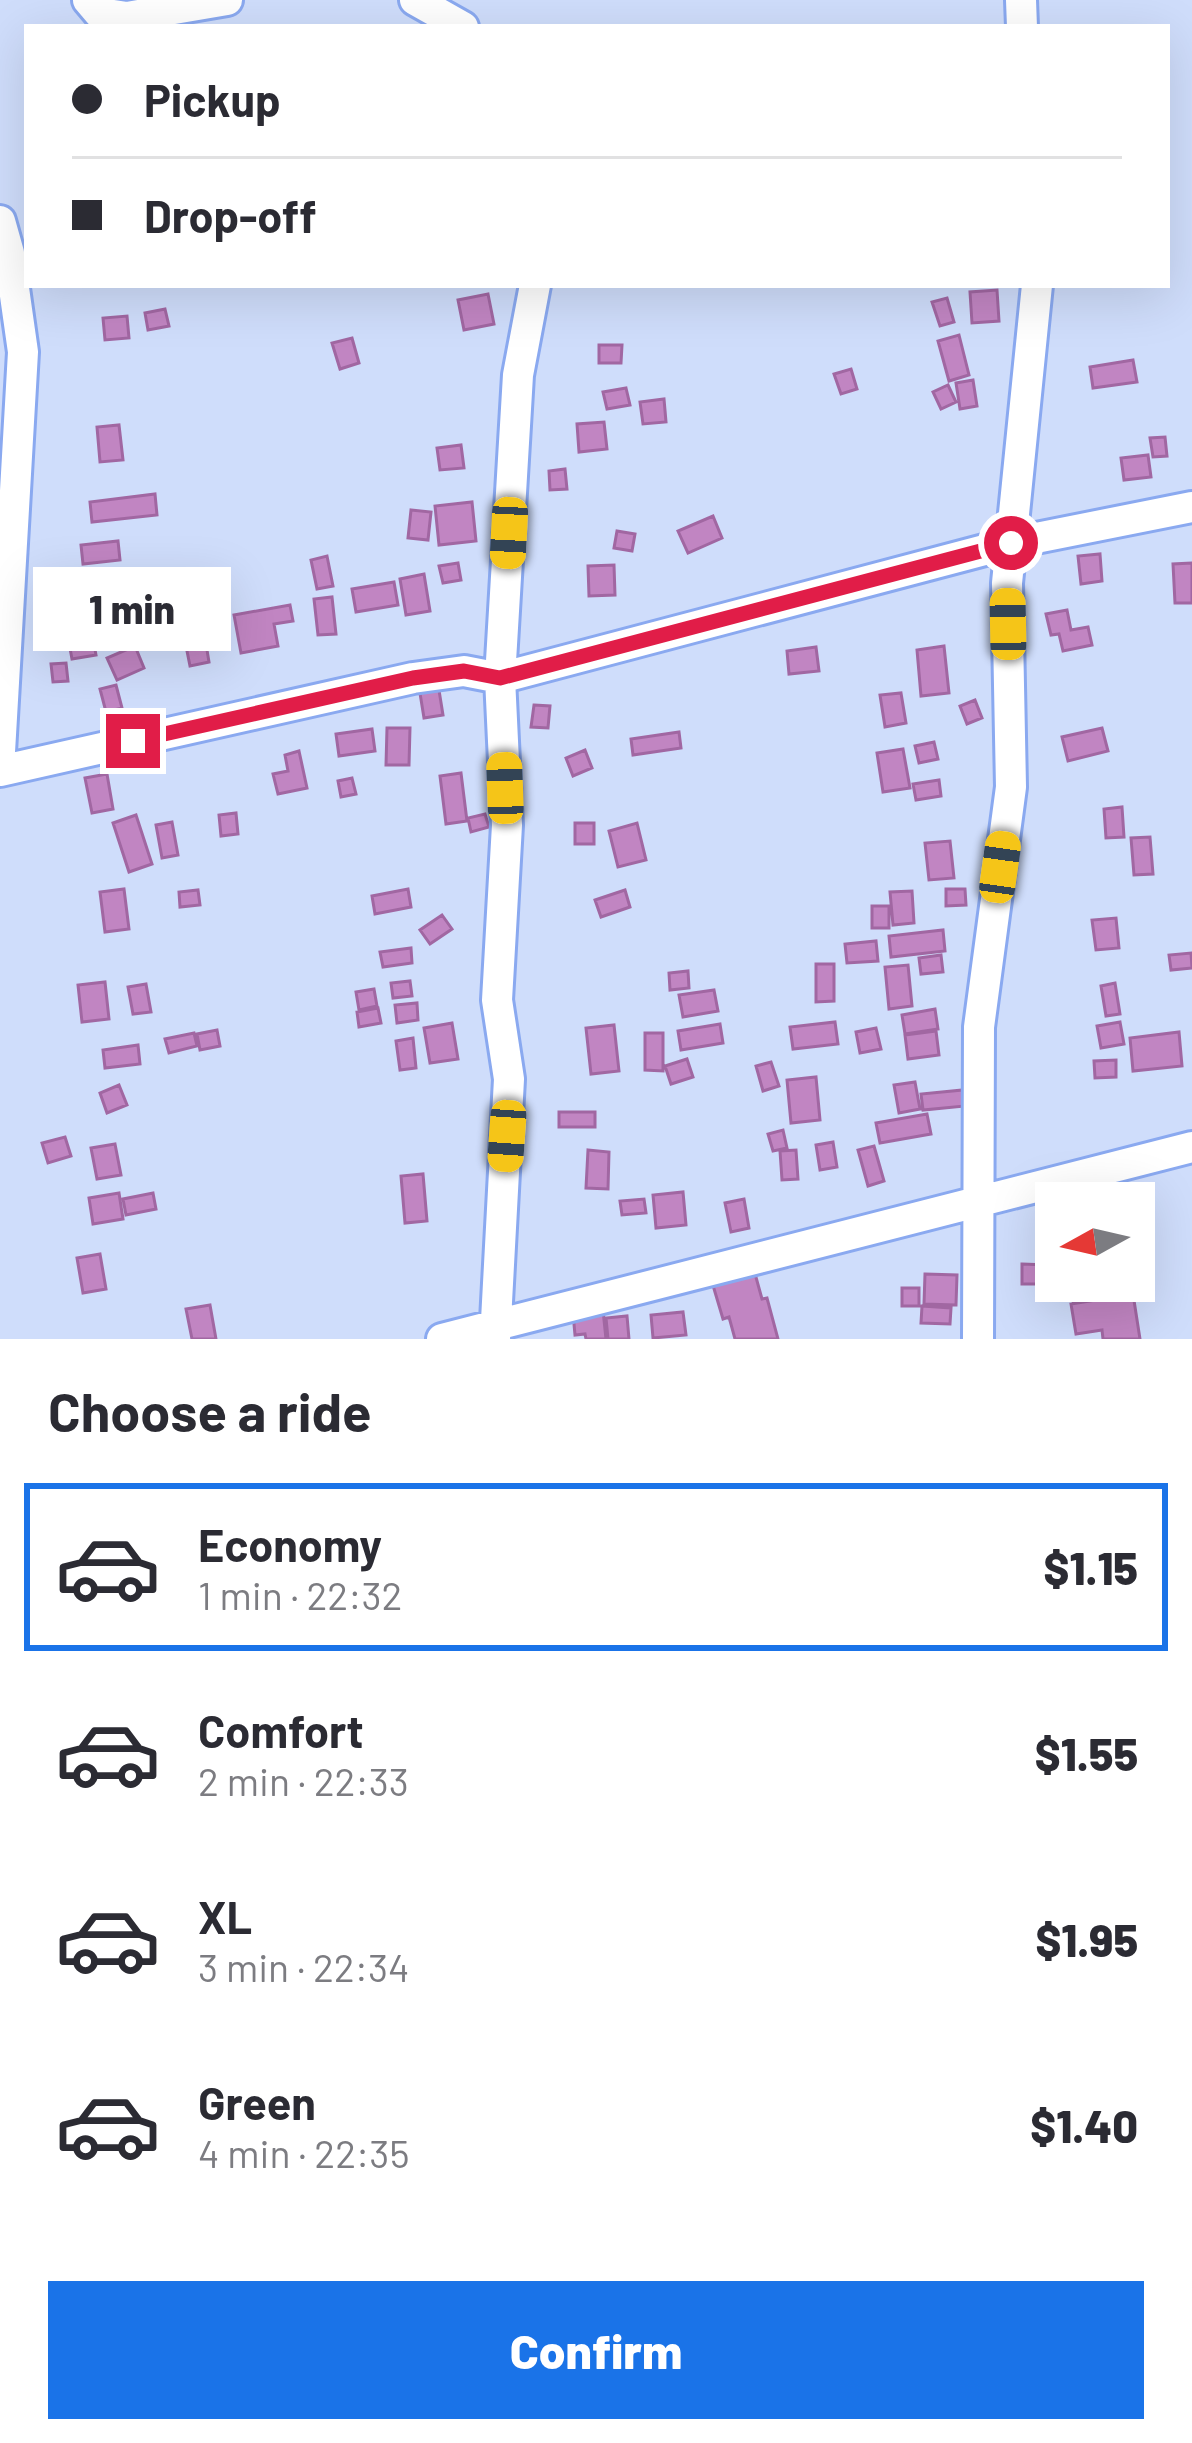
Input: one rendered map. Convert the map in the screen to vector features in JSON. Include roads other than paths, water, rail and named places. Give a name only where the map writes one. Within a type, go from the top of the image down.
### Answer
[{"type":"street","points":[[88,0],[99,13],[127,17],[227,0]]},
{"type":"street","points":[[415,0],[458,24]]},
{"type":"street","points":[[0,221],[23,352],[0,752]]},
{"type":"street","points":[[495,1332],[509,1079],[497,1000],[507,825],[500,678],[518,376],[534,288]]},
{"type":"street","points":[[978,1339],[979,1027],[1010,787],[1007,584],[1037,288]]},
{"type":"street","points":[[0,771],[413,678],[464,671],[500,678],[1011,543],[1192,507]]},
{"type":"street","points":[[442,1339],[495,1332],[1192,1147]]}]
